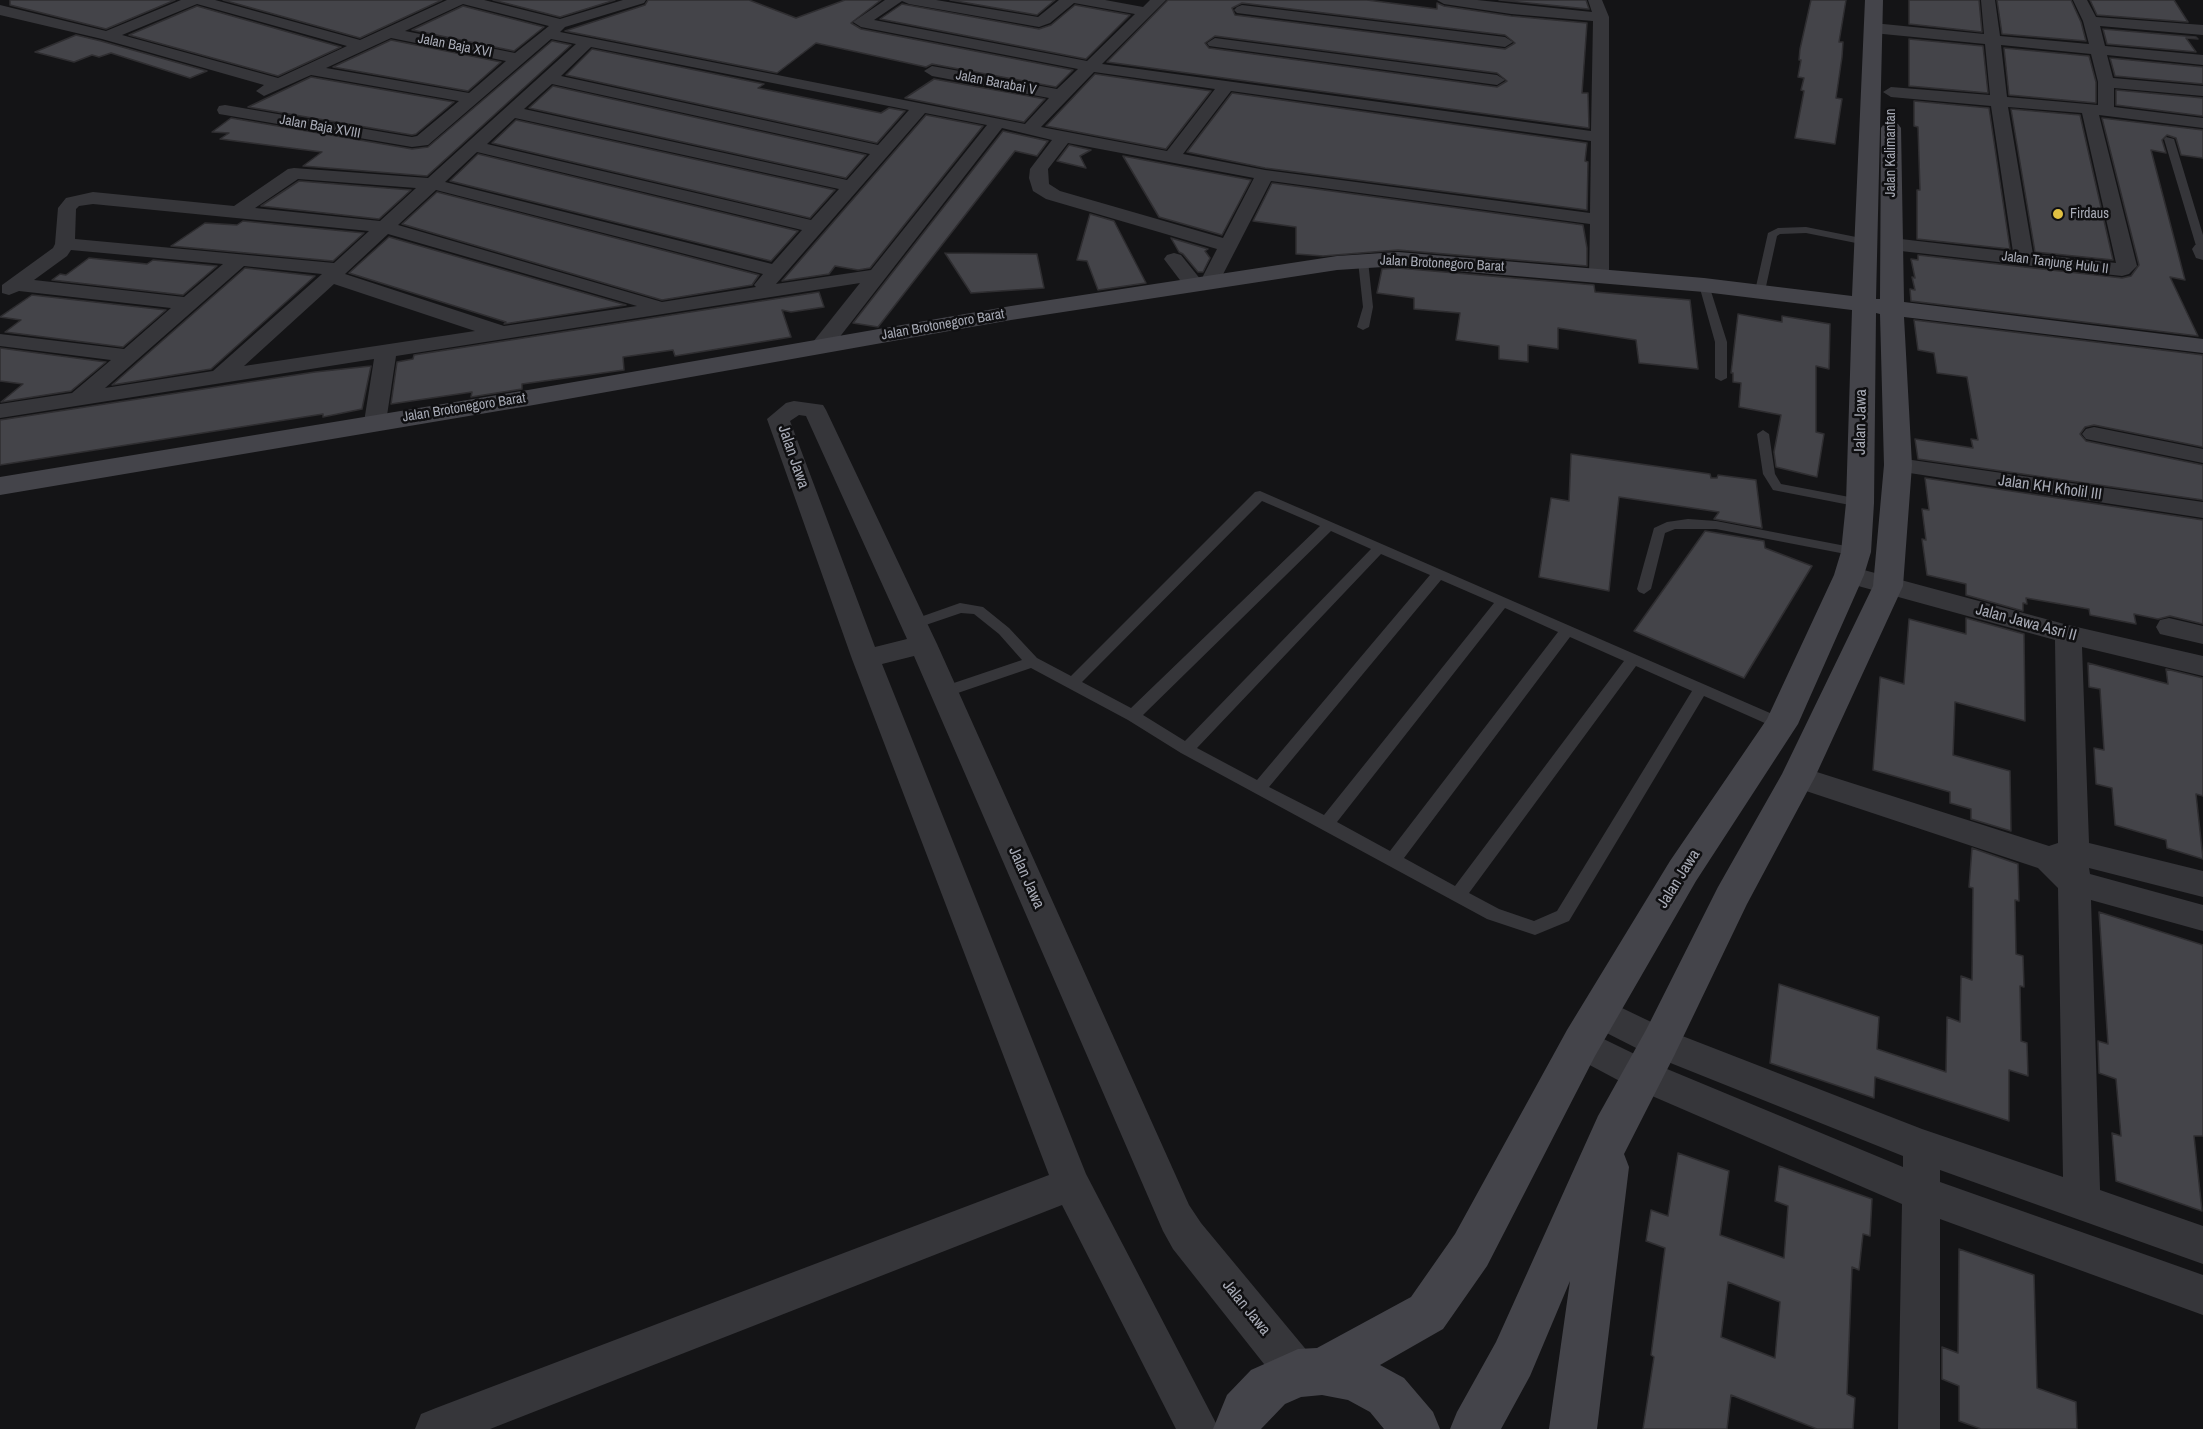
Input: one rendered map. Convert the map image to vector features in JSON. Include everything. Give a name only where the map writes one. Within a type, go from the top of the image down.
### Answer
[{"type":"main road","name":"Jalan Kalimantan","points":[[1874,0],[1882,29],[1891,92],[1892,147],[1892,244],[1878,305]]},
{"type":"main road","name":"Jalan Kalimantan","points":[[1878,305],[1866,242],[1869,144],[1882,29],[1890,0]]},
{"type":"main road","points":[[1869,144],[1892,147]]},
{"type":"main road","name":"Jalan Brotonegoro Barat","points":[[0,486],[1201,283],[1337,263],[1398,258],[1760,291],[2203,346]]},
{"type":"main road","name":"Jalan Jawa","points":[[1474,1429],[1513,1359],[1613,1130],[1660,1043],[1731,898],[1798,777],[1888,586],[1898,465],[1878,305]]},
{"type":"main road","name":"Jalan Jawa","points":[[1310,1372],[1427,1313],[1471,1250],[1581,1043],[1683,871],[1781,724],[1853,564],[1878,305]]},
{"type":"main road","points":[[1573,1429],[1613,1130]]},
{"type":"main road","points":[[1237,1429],[1244,1412],[1268,1387],[1310,1372],[1355,1377],[1387,1395],[1416,1429]]},
{"type":"street","points":[[107,36],[196,0],[363,46]]},
{"type":"street","points":[[0,10],[107,36],[280,84],[459,0]]},
{"type":"street","points":[[466,0],[589,41],[1029,130],[1265,175],[1599,220]]},
{"type":"street","points":[[310,70],[471,98],[554,29],[639,0]]},
{"type":"street","points":[[896,0],[861,22],[1091,67],[1226,86],[1492,111],[1599,137]]},
{"type":"street","points":[[909,0],[1039,22],[1045,20],[1068,0]]},
{"type":"street","points":[[1079,0],[1148,12]]},
{"type":"street","points":[[1029,130],[1061,95],[1160,0]]},
{"type":"street","points":[[1444,0],[1508,21]]},
{"type":"street","points":[[1988,0],[1999,102],[2024,259]]},
{"type":"street","points":[[2080,0],[2091,21],[2106,82],[2098,110]]},
{"type":"street","points":[[423,3],[444,8]]},
{"type":"street","points":[[1185,80],[1246,5],[1508,21],[1598,8],[1599,276]]},
{"type":"street","points":[[1492,111],[1508,21]]},
{"type":"street","points":[[2091,21],[2203,30]]},
{"type":"street","points":[[1882,29],[2203,60]]},
{"type":"street","name":"Jalan Baja XVI","points":[[391,33],[519,58]]},
{"type":"street","points":[[221,376],[589,41]]},
{"type":"street","points":[[1215,43],[1497,80]]},
{"type":"street","points":[[885,100],[975,45]]},
{"type":"street","name":"Jalan Barabai V","points":[[932,71],[1061,95]]},
{"type":"street","points":[[549,78],[882,151]]},
{"type":"street","points":[[2106,82],[2203,91]]},
{"type":"street","name":"Jalan Baja XVIII","points":[[280,84],[227,106],[225,110],[416,142],[425,140],[471,98]]},
{"type":"street","points":[[1171,157],[1226,86]]},
{"type":"street","points":[[1891,92],[2098,110],[2203,123]]},
{"type":"street","points":[[757,293],[921,107]]},
{"type":"street","name":"Jalan Tanjung Hulu II","points":[[1892,244],[2122,270],[2127,266],[2098,110]]},
{"type":"street","points":[[512,112],[851,186]]},
{"type":"street","points":[[2163,119],[2169,139]]},
{"type":"street","points":[[820,347],[998,122]]},
{"type":"street","points":[[1064,136],[1039,169],[1038,178],[1041,188],[1053,195],[1230,246]]},
{"type":"street","points":[[474,146],[815,227]]},
{"type":"street","points":[[237,212],[287,176],[298,173],[432,184],[777,271]]},
{"type":"street","points":[[1174,259],[1201,283],[1230,246],[1265,175]]},
{"type":"street","points":[[8,290],[50,260],[65,244],[67,208],[73,202],[82,199],[385,227],[663,307]]},
{"type":"street","points":[[65,244],[241,259],[335,273],[502,332]]},
{"type":"street","points":[[80,398],[241,259]]},
{"type":"street","points":[[6,408],[875,275]]},
{"type":"street","points":[[8,290],[187,304]]},
{"type":"street","points":[[0,340],[128,356]]},
{"type":"street","points":[[375,422],[386,350]]},
{"type":"street","name":"Jalan Jawa","points":[[1198,1429],[1071,1184],[866,659],[778,419],[794,408],[815,410],[919,634],[1176,1218],[1187,1236],[1310,1372]]},
{"type":"street","points":[[2094,434],[2203,456]]},
{"type":"street","name":"Jalan KH Kholil III","points":[[1898,465],[2203,510]]},
{"type":"street","name":"Jalan Jawa Asri II","points":[[1853,564],[1888,586],[2068,634],[2203,666]]},
{"type":"street","points":[[2169,627],[2203,635]]},
{"type":"street","points":[[866,659],[919,634]]},
{"type":"street","points":[[2068,634],[2061,855],[2073,882],[2082,1202]]},
{"type":"street","points":[[1798,777],[2061,855],[2203,884]]},
{"type":"street","points":[[2073,882],[2203,918]]},
{"type":"street","points":[[1599,1012],[1660,1043],[1922,1146],[2203,1245]]},
{"type":"street","points":[[1581,1043],[1642,1075],[1922,1194],[2203,1295]]},
{"type":"street","points":[[1919,1429],[1922,1146]]},
{"type":"street","points":[[436,1429],[1071,1184]]},
{"type":"lane","points":[[2169,139],[2202,251]]},
{"type":"lane","points":[[1760,291],[1773,235],[1778,231],[1806,230],[1866,242]]},
{"type":"lane","points":[[1363,261],[1368,307],[1363,327]]},
{"type":"lane","points":[[1704,285],[1720,342],[1721,378]]},
{"type":"lane","points":[[1763,434],[1769,474],[1777,487],[1860,503]]},
{"type":"lane","points":[[1072,684],[1260,495],[1781,724]]},
{"type":"lane","points":[[1644,589],[1659,531],[1672,525],[1688,523],[1716,525],[1853,564]]},
{"type":"lane","points":[[1133,716],[1328,526]]},
{"type":"lane","points":[[1186,749],[1379,548]]},
{"type":"lane","points":[[1259,788],[1439,574]]},
{"type":"lane","points":[[1326,824],[1502,602]]},
{"type":"lane","points":[[919,634],[960,608],[978,610],[1004,631],[1032,662],[1133,716],[1186,749],[1493,914],[1535,928],[1563,916],[1701,689]]},
{"type":"lane","points":[[1393,860],[1567,630]]},
{"type":"lane","points":[[1458,895],[1633,659]]},
{"type":"lane","points":[[944,692],[1032,662]]},
{"type":"building","points":[[10,0],[175,0],[106,29],[10,5]]},
{"type":"building","points":[[223,0],[442,0],[360,38]]},
{"type":"building","points":[[493,0],[615,0],[560,17]]},
{"type":"building","points":[[648,0],[749,0],[796,18],[845,0],[881,0],[851,23],[861,29],[1073,70],[1056,87],[932,64],[926,67],[816,43],[777,73],[565,31],[645,5]]},
{"type":"building","points":[[950,0],[1055,0],[1037,15]]},
{"type":"building","points":[[1168,0],[1367,0],[1437,9],[1437,3],[1511,16],[1587,23],[1582,93],[1588,93],[1589,128],[1107,62]],"holes":[[[1242,3],[1505,35],[1515,43],[1505,49],[1235,15],[1232,8]],[[1215,36],[1497,73],[1507,81],[1497,87],[1209,48],[1205,43]]]},
{"type":"building","points":[[1499,0],[1586,0],[1589,9],[1588,9]]},
{"type":"building","points":[[1811,0],[1846,0],[1839,42],[1843,42],[1836,98],[1842,99],[1835,144],[1795,138],[1804,91],[1801,90],[1804,78],[1798,77],[1800,49]]},
{"type":"building","points":[[1909,0],[1979,0],[1982,32],[1909,24]]},
{"type":"building","points":[[1997,0],[2071,0],[2081,22],[2086,41],[2002,34]]},
{"type":"building","points":[[2090,0],[2174,0],[2188,22],[2097,15]]},
{"type":"building","points":[[902,4],[1039,29],[1051,25],[1075,5],[1130,15],[1086,59],[880,19]]},
{"type":"building","points":[[197,6],[341,47],[278,76],[129,35]]},
{"type":"building","points":[[463,6],[544,27],[514,51],[412,30]]},
{"type":"building","points":[[2103,29],[2196,37],[2198,39],[2186,38],[2196,52],[2107,44]]},
{"type":"building","points":[[76,35],[207,71],[190,78],[111,53],[99,57],[92,55],[74,62],[35,52]]},
{"type":"building","points":[[1909,39],[1983,46],[1988,93],[1909,86]]},
{"type":"building","points":[[391,40],[501,62],[468,91],[333,67]]},
{"type":"building","points":[[552,41],[571,45],[427,176],[303,166],[322,152],[220,139],[229,133],[212,132],[231,118],[412,149],[428,147]]},
{"type":"building","points":[[2004,48],[2089,56],[2096,82],[2096,103],[2009,95]]},
{"type":"building","points":[[592,49],[764,84],[758,88],[881,113],[889,108],[905,111],[877,143],[566,75]]},
{"type":"building","points":[[2110,58],[2203,67],[2203,84],[2115,76]]},
{"type":"building","points":[[1095,74],[1211,91],[1166,149],[1046,126]]},
{"type":"building","points":[[311,77],[454,102],[412,135],[248,107]]},
{"type":"building","points":[[934,79],[1045,99],[1024,122],[905,98]]},
{"type":"building","points":[[553,86],[866,155],[846,178],[529,108]]},
{"type":"building","points":[[2116,90],[2203,98],[2203,116],[2116,105]]},
{"type":"building","points":[[1232,93],[1587,143],[1585,161],[1588,162],[1587,210],[1265,168],[1187,152]]},
{"type":"building","points":[[1914,101],[1989,108],[2010,249],[1917,239],[1917,190],[1920,190],[1918,127],[1914,126]]},
{"type":"building","points":[[2011,109],[2080,115],[2113,260],[2035,252]]},
{"type":"building","points":[[926,115],[983,126],[870,268],[858,270],[835,266],[829,274],[782,281]]},
{"type":"building","points":[[2102,118],[2203,130],[2203,158],[2181,155],[2176,138],[2167,135],[2162,140],[2166,153],[2151,150],[2185,280],[2170,277],[2198,336],[1911,301],[1910,289],[1915,290],[1912,277],[1915,278],[1911,259],[1918,260],[1918,255],[2122,278],[2131,276],[2139,265]]},
{"type":"building","points":[[516,120],[835,190],[810,218],[492,143]]},
{"type":"building","points":[[1003,131],[1048,141],[1037,156],[1015,151],[878,327],[853,323]]},
{"type":"building","points":[[1069,145],[1091,150],[1080,156],[1086,168],[1057,161]]},
{"type":"building","points":[[478,154],[798,231],[771,261],[450,181]]},
{"type":"building","points":[[1123,156],[1251,180],[1222,235],[1159,217]]},
{"type":"building","points":[[299,181],[411,190],[379,219],[261,206]]},
{"type":"building","points":[[1272,183],[1583,225],[1587,266],[1398,250],[1323,256],[1296,254],[1296,227],[1253,221]]},
{"type":"building","points":[[437,192],[759,275],[752,285],[662,300],[402,224]]},
{"type":"building","points":[[1090,214],[1114,221],[1146,283],[1098,290],[1087,261],[1077,260]]},
{"type":"building","points":[[243,221],[364,233],[333,261],[171,246],[205,223],[237,225]]},
{"type":"building","points":[[389,237],[626,305],[504,324],[506,322],[349,273]]},
{"type":"building","points":[[1171,238],[1208,249],[1205,251],[1210,258],[1203,272],[1198,272],[1179,252]]},
{"type":"building","points":[[945,253],[1037,254],[1044,288],[971,293]]},
{"type":"building","points":[[89,258],[147,264],[153,260],[217,266],[183,295],[52,280],[60,274],[66,275]]},
{"type":"building","points":[[245,268],[315,276],[211,369],[112,385]]},
{"type":"building","points":[[1398,268],[1594,285],[1595,292],[1690,300],[1698,369],[1639,363],[1636,340],[1558,328],[1558,349],[1528,345],[1528,362],[1499,359],[1499,346],[1456,340],[1460,313],[1414,309],[1414,298],[1377,293],[1382,269]]},
{"type":"building","points":[[819,292],[824,307],[791,312],[782,310],[791,337],[675,356],[673,350],[623,357],[624,370],[522,384],[522,389],[471,397],[472,392],[391,404],[397,362],[413,359],[414,355]]},
{"type":"building","points":[[32,295],[166,310],[123,347],[5,332],[21,320],[0,317]]},
{"type":"building","points":[[1738,314],[1782,322],[1782,316],[1830,324],[1829,369],[1816,366],[1816,432],[1824,434],[1817,477],[1776,467],[1774,452],[1781,415],[1739,407],[1741,383],[1733,382],[1733,373],[1731,373]]},
{"type":"building","points":[[1914,320],[2203,355],[2203,447],[2094,425],[2085,427],[2080,434],[2086,441],[2203,465],[2203,500],[1918,459],[1915,439],[1973,448],[1971,439],[1978,440],[1967,377],[1937,373],[1934,353],[1918,350]]},
{"type":"building","points":[[0,348],[106,362],[71,391],[1,402],[23,384],[0,381]]},
{"type":"building","points":[[371,366],[362,409],[323,417],[323,414],[0,465],[0,420],[315,372]]},
{"type":"building","points":[[1571,454],[1710,474],[1711,478],[1717,478],[1718,475],[1756,480],[1762,528],[1714,519],[1719,512],[1619,497],[1609,591],[1539,577],[1551,498],[1569,501]]},
{"type":"building","points":[[1925,478],[2203,520],[2203,624],[2170,616],[2158,619],[2134,614],[2136,624],[2090,615],[2089,609],[2026,598],[2027,604],[2023,603],[2023,611],[1966,595],[1966,584],[1927,575],[1922,539],[1926,540],[1922,509],[1929,510]]},
{"type":"building","points":[[1705,531],[1764,541],[1765,548],[1812,566],[1744,678],[1634,631]]},
{"type":"building","points":[[1966,618],[2024,634],[2025,721],[1955,702],[1953,755],[2010,771],[2011,831],[1971,819],[1971,809],[1950,803],[1950,792],[1873,770],[1880,677],[1904,684],[1909,619],[1966,634]]},
{"type":"building","points":[[2088,663],[2168,684],[2166,669],[2203,678],[2203,796],[2196,794],[2203,859],[2167,848],[2166,840],[2115,825],[2112,788],[2096,784],[2094,748],[2104,750],[2100,689],[2089,687]]},
{"type":"building","points":[[1972,848],[2018,864],[2019,901],[2015,900],[2016,954],[2023,956],[2024,987],[2020,986],[2021,1041],[2027,1043],[2028,1076],[2009,1070],[2009,1121],[1875,1077],[1874,1098],[1770,1063],[1779,984],[1879,1017],[1877,1049],[1946,1072],[1947,1017],[1960,1022],[1961,976],[1972,980],[1973,888],[1969,887]]},
{"type":"building","points":[[2099,912],[2203,945],[2203,1136],[2194,1136],[2202,1211],[2116,1181],[2112,1133],[2121,1136],[2116,1079],[2099,1073],[2098,1041],[2108,1044]]},
{"type":"building","points":[[1678,1153],[1729,1171],[1720,1235],[1784,1258],[1788,1206],[1775,1201],[1779,1166],[1872,1199],[1870,1236],[1863,1234],[1859,1270],[1852,1267],[1847,1394],[1855,1398],[1853,1429],[1817,1429],[1731,1395],[1727,1429],[1643,1429],[1654,1357],[1651,1355],[1665,1248],[1646,1241],[1651,1210],[1668,1216]],"holes":[[[1728,1282],[1780,1302],[1775,1358],[1721,1337]]]},
{"type":"building","points":[[1959,1249],[2034,1275],[2037,1388],[2076,1402],[2077,1429],[1981,1429],[1959,1421],[1959,1386],[1942,1379],[1942,1347],[1958,1353]]},
{"type":"place","name":"Firdaus","points":[[2058,214]]}]
